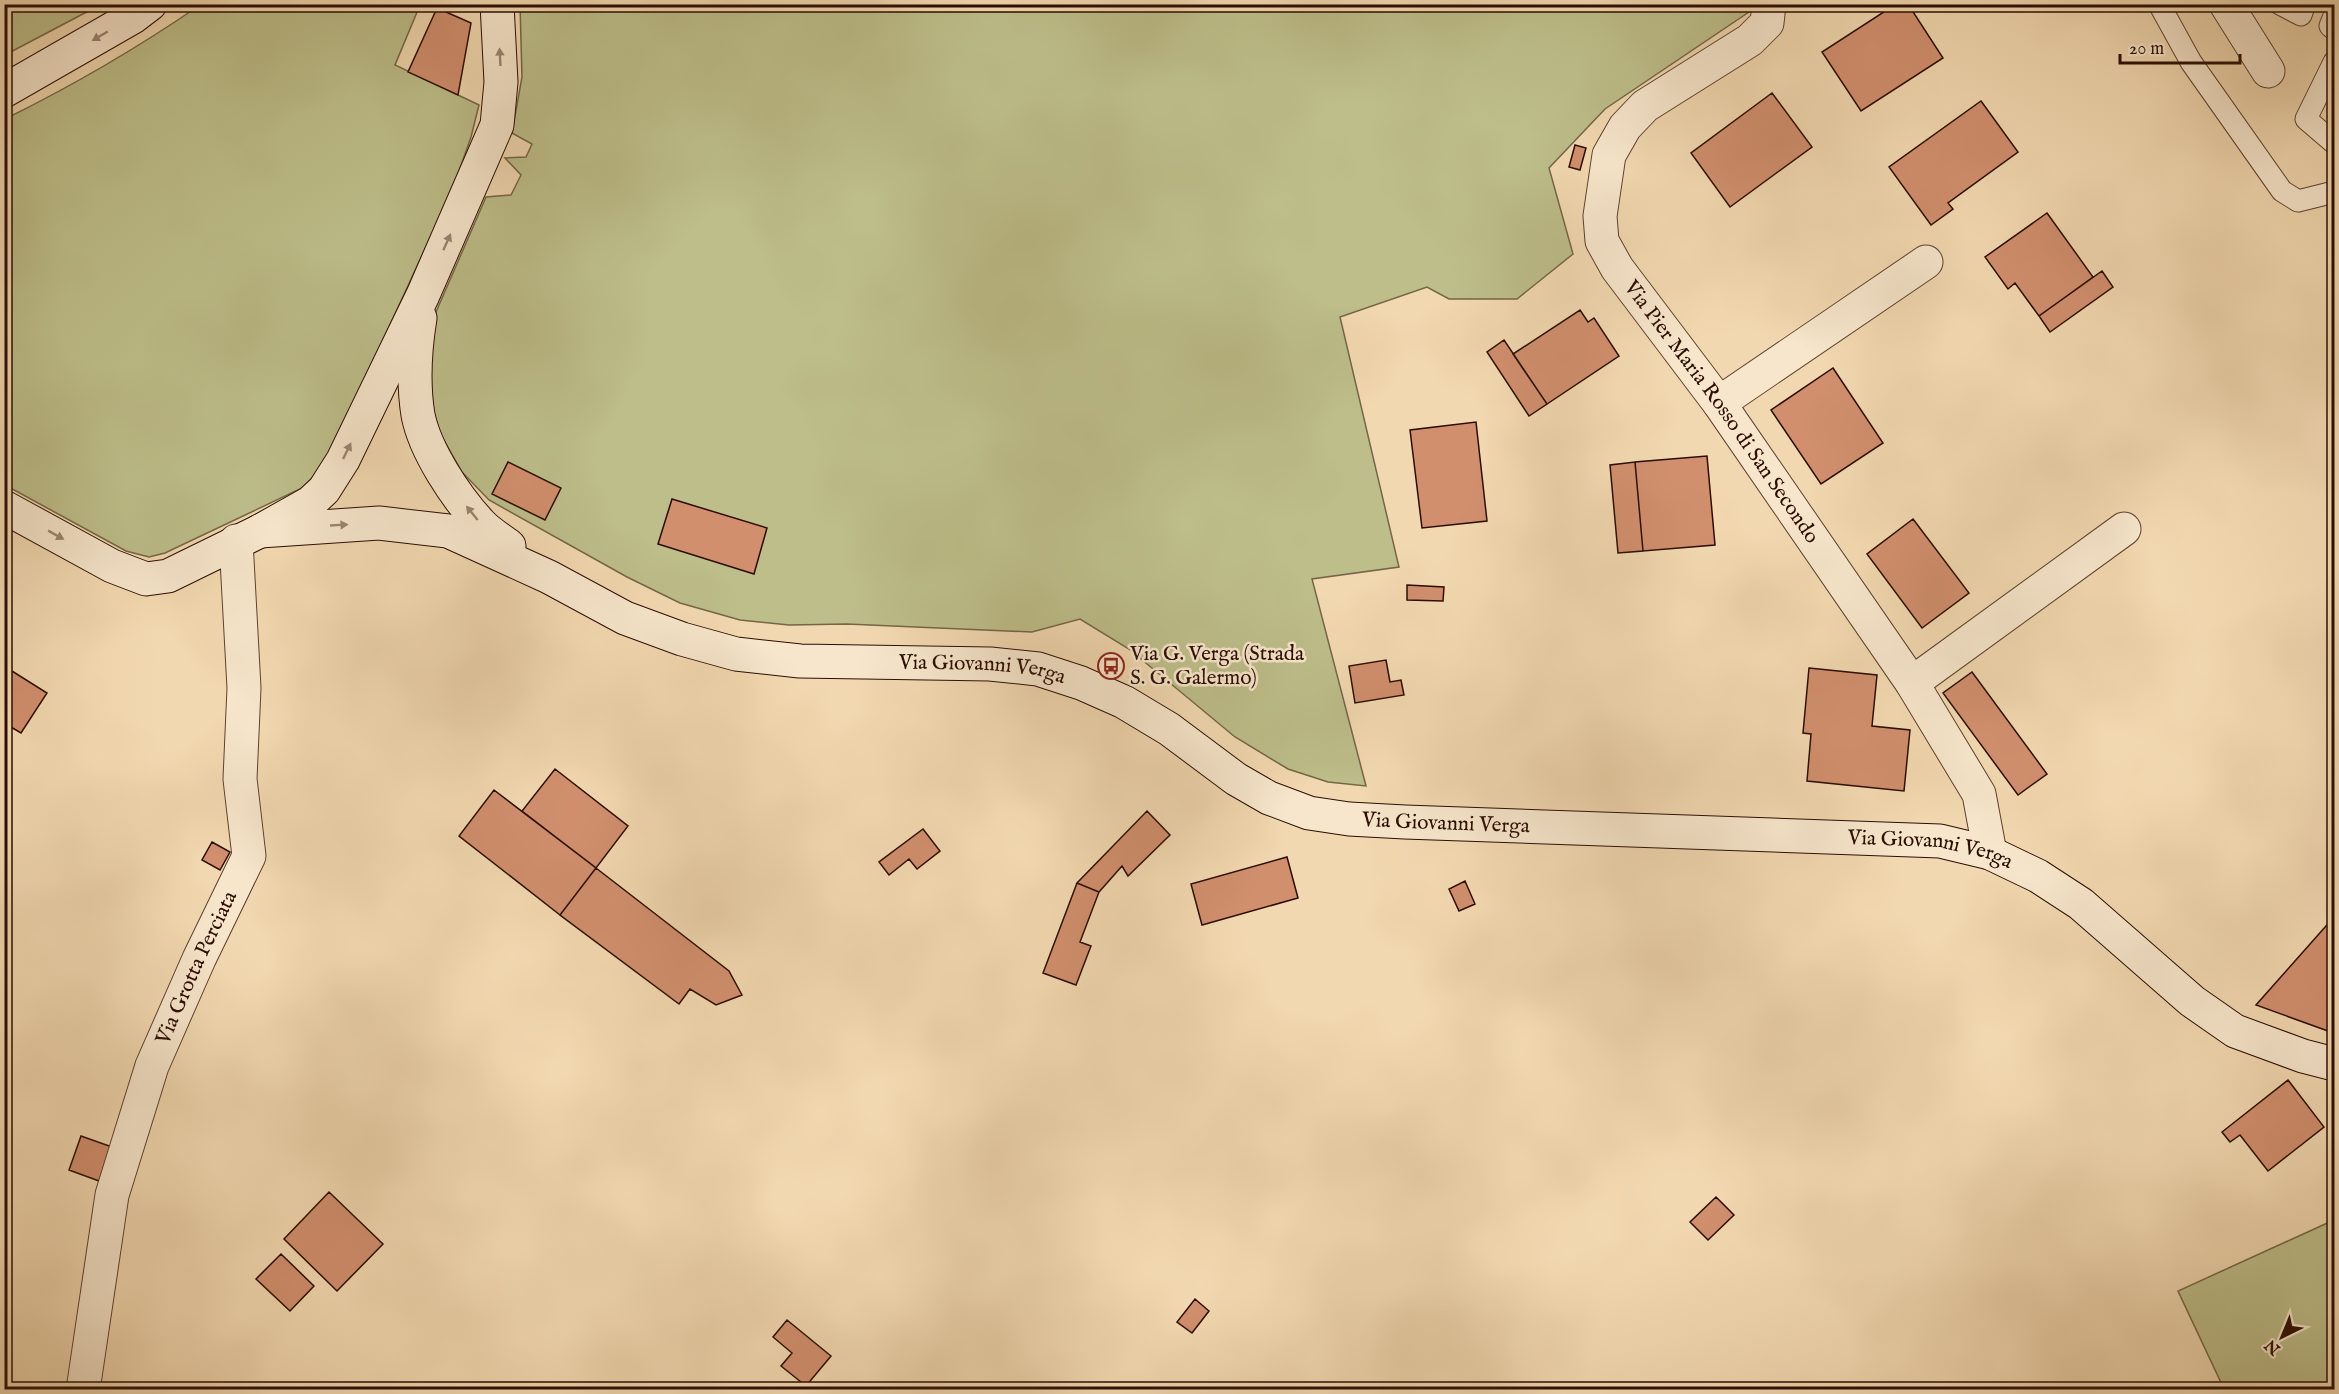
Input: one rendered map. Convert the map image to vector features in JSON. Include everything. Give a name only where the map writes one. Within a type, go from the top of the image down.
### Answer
[{"type":"street","points":[[4,91],[133,17],[150,4]]},
{"type":"street","points":[[4,507],[112,566],[146,579],[168,576],[248,536],[310,503],[324,490],[343,460],[423,295],[496,125],[501,82],[497,4]]},
{"type":"street","name":"Via Pier Maria Rosso di San Secondo","points":[[1769,4],[1767,23],[1750,40],[1645,106],[1625,127],[1609,155],[1600,216],[1602,241],[1617,268],[1719,403],[1912,683],[1979,794],[1990,854]]},
{"type":"street","points":[[2226,4],[2268,71]]},
{"type":"street","points":[[1719,403],[1926,262]]},
{"type":"street","points":[[423,295],[415,350],[418,416],[433,454],[454,490],[482,524],[549,577]]},
{"type":"street","points":[[248,536],[379,523],[448,531],[549,577]]},
{"type":"street","points":[[1912,683],[2124,529]]},
{"type":"street","name":"Via Grotta Perciata","points":[[83,1389],[112,1195],[145,1087],[199,959],[249,856],[240,779],[248,536]]},
{"type":"street","name":"Via Giovanni Verga","points":[[549,577],[625,618],[682,639],[736,654],[800,662],[990,664],[1038,669],[1081,683],[1124,702],[1169,729],[1244,784],[1269,798],[1309,813],[1382,821],[1940,841],[1990,854],[2038,876],[2081,904],[2192,1001],[2235,1031],[2303,1056],[2334,1064]]},
{"type":"lane","points":[[2159,4],[2191,62],[2282,191],[2298,201],[2334,192]]},
{"type":"lane","points":[[2280,4],[2301,15],[2305,4]]},
{"type":"lane","points":[[2334,16],[2330,27],[2334,29]]},
{"type":"lane","points":[[2334,62],[2306,119],[2334,143]]},
{"type":"green space","points":[[5,4],[100,4],[100,5],[5,55]]},
{"type":"green space","points":[[1746,4],[1749,12],[1605,109],[1549,168],[1573,254],[1517,299],[1449,299],[1427,287],[1340,317],[1399,567],[1312,579],[1366,786],[1328,782],[1288,769],[1235,737],[1129,649],[1080,619],[1032,632],[847,624],[789,625],[740,620],[680,603],[627,577],[489,500],[462,472],[440,433],[429,397],[428,358],[436,312],[486,197],[511,195],[521,175],[505,158],[526,157],[532,144],[512,133],[522,77],[520,5]]},
{"type":"green space","points":[[200,5],[420,5],[395,65],[479,105],[471,137],[453,188],[330,455],[317,473],[302,488],[165,553],[149,557],[126,551],[5,485],[5,119],[104,66]]},
{"type":"green space","points":[[2334,1220],[2334,1389],[2224,1389],[2178,1291]]},
{"type":"building","points":[[1896,4],[1908,4],[1943,58],[1861,111],[1822,52]]},
{"type":"building","points":[[437,8],[471,23],[458,95],[408,72]]},
{"type":"building","points":[[1772,93],[1812,147],[1730,207],[1691,153]]},
{"type":"building","points":[[1981,101],[2018,152],[1948,203],[1953,209],[1931,225],[1889,167]]},
{"type":"building","points":[[1575,145],[1586,148],[1580,170],[1569,167]]},
{"type":"building","points":[[2047,213],[2093,277],[2039,316],[2015,283],[2008,289],[1985,257]]},
{"type":"building","points":[[2102,271],[2113,287],[2050,332],[2039,316]]},
{"type":"building","points":[[1580,310],[1588,322],[1594,318],[1619,356],[1547,404],[1513,354]]},
{"type":"building","points":[[1504,340],[1547,404],[1529,416],[1487,352]]},
{"type":"building","points":[[1833,368],[1883,443],[1821,484],[1771,410]]},
{"type":"building","points":[[1476,422],[1487,521],[1422,528],[1410,430]]},
{"type":"building","points":[[1707,456],[1715,545],[1643,551],[1635,462]]},
{"type":"building","points":[[508,462],[561,488],[545,520],[492,494]]},
{"type":"building","points":[[1635,462],[1643,551],[1618,553],[1610,465]]},
{"type":"building","points":[[672,499],[767,528],[754,574],[658,544]]},
{"type":"building","points":[[1913,519],[1969,593],[1922,628],[1867,554]]},
{"type":"building","points":[[1407,585],[1444,587],[1443,601],[1407,600]]},
{"type":"building","points":[[1386,660],[1390,682],[1401,680],[1404,695],[1355,703],[1349,666]]},
{"type":"building","points":[[4,666],[47,693],[21,733],[4,723]]},
{"type":"building","points":[[1809,668],[1877,675],[1872,726],[1910,730],[1904,791],[1807,781],[1811,734],[1803,733]]},
{"type":"building","points":[[1972,672],[2047,774],[2018,795],[1943,693]]},
{"type":"building","points":[[555,769],[628,826],[596,868],[522,811]]},
{"type":"building","points":[[494,790],[596,868],[560,915],[459,836]]},
{"type":"building","points":[[1147,811],[1170,835],[1128,876],[1122,866],[1099,892],[1077,883]]},
{"type":"building","points":[[923,829],[940,851],[917,869],[909,859],[889,875],[879,862]]},
{"type":"building","points":[[212,842],[230,852],[220,870],[202,860]]},
{"type":"building","points":[[1287,857],[1298,898],[1202,925],[1191,884]]},
{"type":"building","points":[[596,868],[729,971],[742,995],[716,1005],[690,989],[679,1004],[560,915]]},
{"type":"building","points":[[1465,881],[1475,904],[1459,911],[1449,889]]},
{"type":"building","points":[[1077,883],[1099,892],[1080,942],[1091,946],[1076,985],[1043,973]]},
{"type":"building","points":[[2334,917],[2334,1019],[2328,1031],[2256,1005]]},
{"type":"building","points":[[2288,1080],[2324,1127],[2268,1171],[2240,1135],[2230,1142],[2222,1132]]},
{"type":"building","points":[[81,1136],[112,1147],[99,1181],[69,1170]]},
{"type":"building","points":[[329,1192],[383,1244],[337,1291],[284,1239]]},
{"type":"building","points":[[1716,1197],[1734,1215],[1708,1240],[1690,1222]]},
{"type":"building","points":[[281,1254],[314,1286],[290,1311],[256,1279]]},
{"type":"building","points":[[1195,1299],[1209,1311],[1192,1333],[1177,1322]]},
{"type":"building","points":[[787,1320],[831,1356],[806,1386],[781,1366],[792,1353],[773,1337]]},
{"type":"place","name":"Via G. Verga (Strada S. G. Galermo)","points":[[1111,666]]}]
